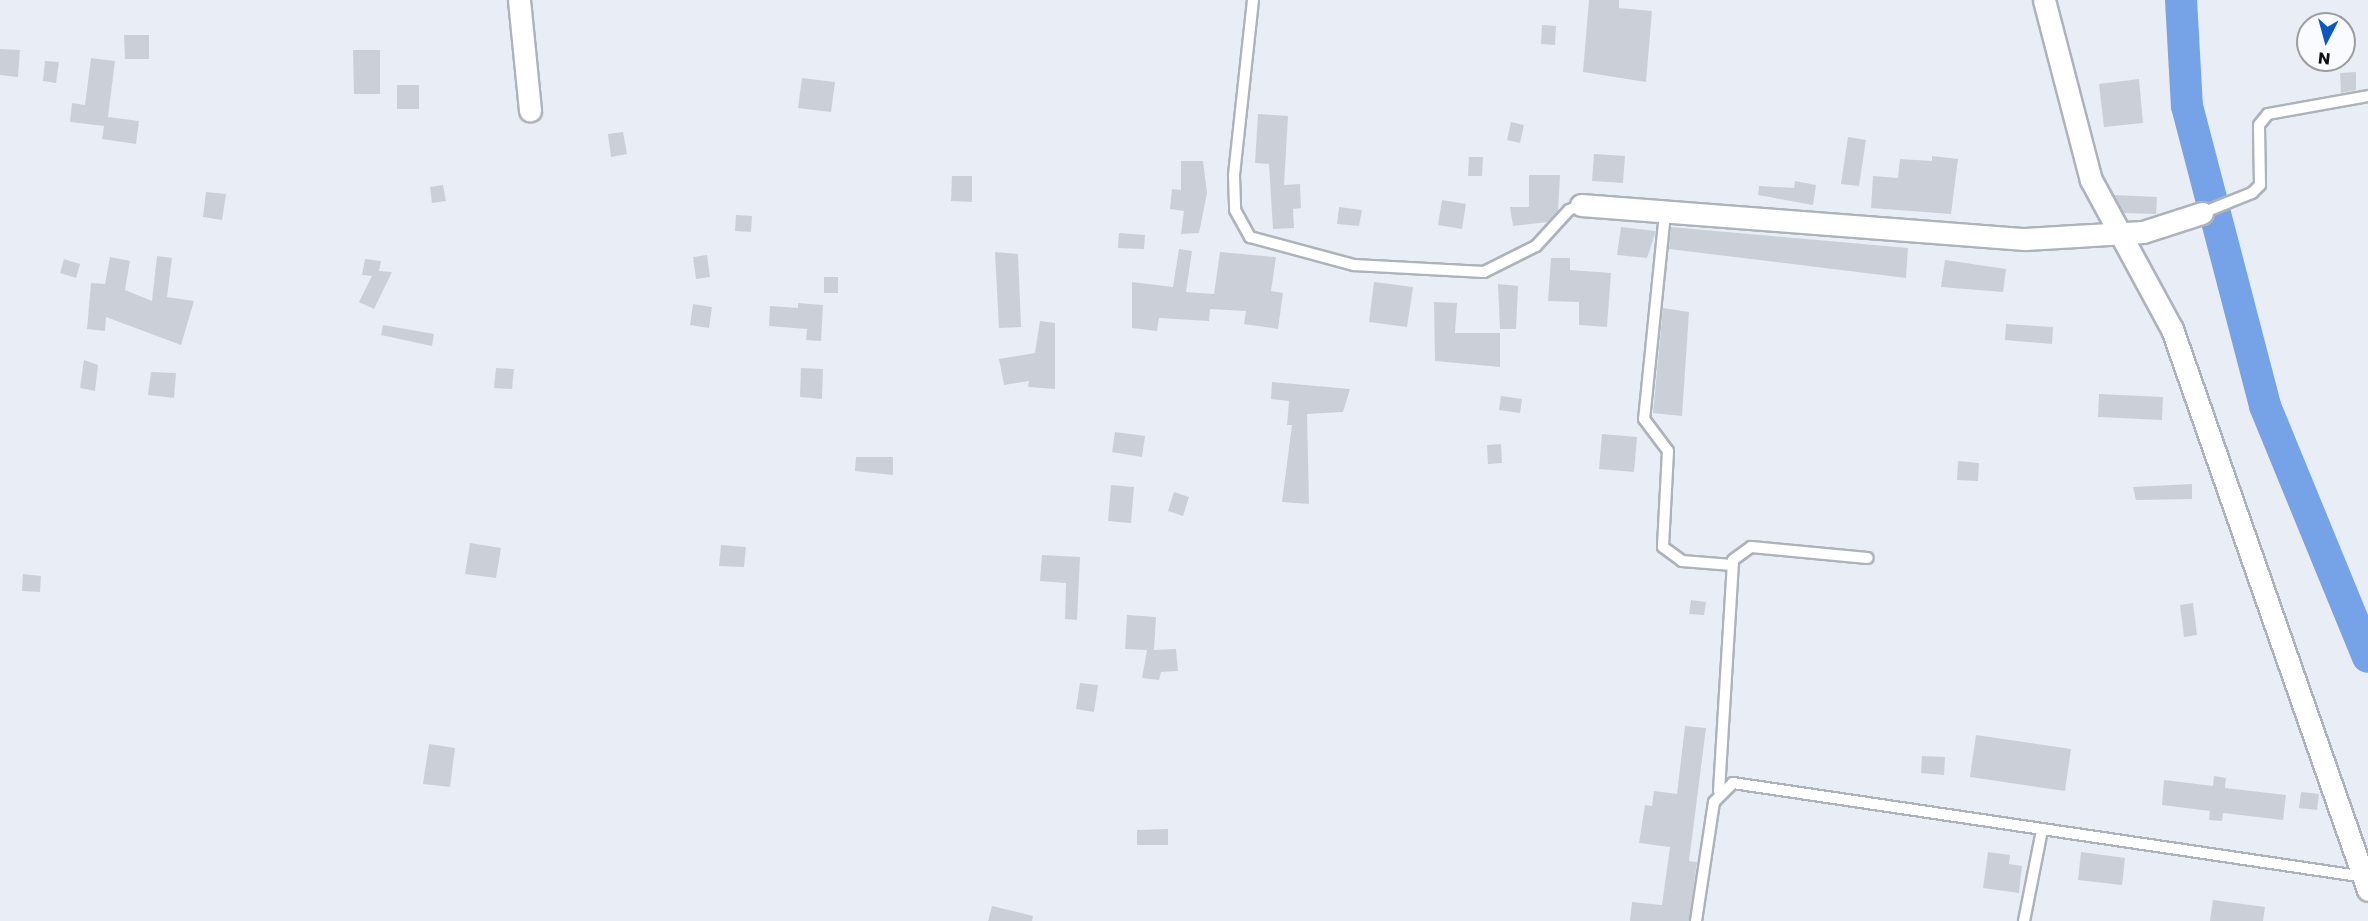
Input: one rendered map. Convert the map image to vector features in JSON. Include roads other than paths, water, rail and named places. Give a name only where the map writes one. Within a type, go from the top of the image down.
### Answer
[{"type":"street","points":[[519,0],[530,110]]},
{"type":"street","points":[[2044,0],[2091,180],[2117,232],[2172,329],[2367,881]]},
{"type":"street","points":[[1581,205],[2025,239],[2143,232],[2202,213]]},
{"type":"lane","points":[[1253,0],[1234,176],[1234,210],[1250,237],[1354,265],[1484,272],[1536,246],[1569,210],[1581,205]]},
{"type":"lane","points":[[2202,213],[2252,193],[2260,184],[2259,125],[2268,114],[2368,96]]},
{"type":"lane","points":[[1665,213],[1644,419],[1668,451],[1663,547],[1677,559],[1732,565]]},
{"type":"lane","points":[[1696,921],[1707,832],[1719,791],[1732,565],[1740,550],[1750,547],[1867,558]]},
{"type":"lane","points":[[1719,791],[1733,783],[2367,881]]},
{"type":"lane","points":[[2024,921],[2042,830]]},
{"type":"waterway","points":[[2181,0],[2187,106],[2265,406],[2368,657]]}]
